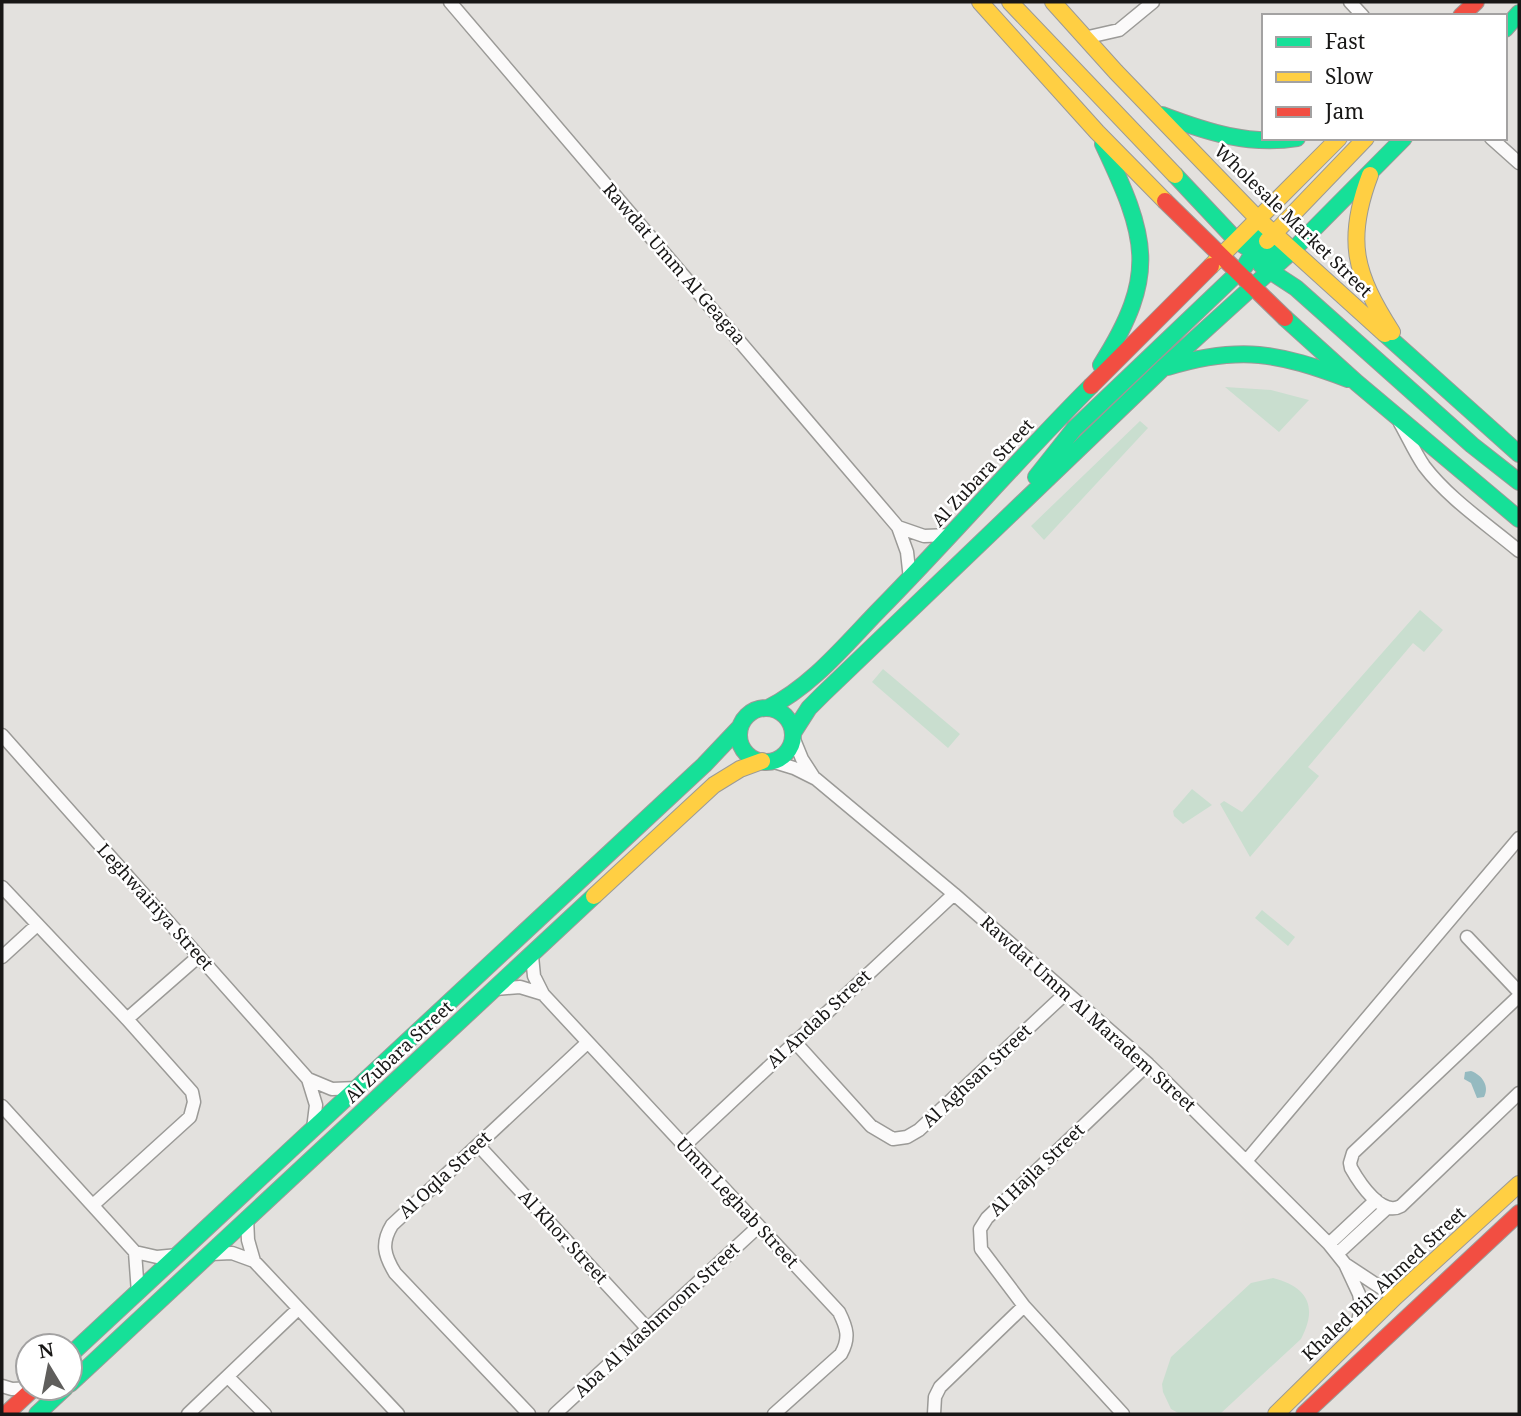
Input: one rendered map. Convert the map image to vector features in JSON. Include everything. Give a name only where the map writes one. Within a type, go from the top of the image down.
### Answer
[{"type":"main road","points":[[980,2],[1097,132],[1251,287],[1357,383],[1519,519]]},
{"type":"main road","points":[[1010,2],[1254,258],[1296,288],[1472,445],[1519,482]]},
{"type":"main road","name":"Wholesale Market Street","points":[[1053,2],[1154,112],[1273,234],[1519,454]]},
{"type":"main road","points":[[1463,14],[1476,2]]},
{"type":"main road","points":[[1507,27],[1519,13]]},
{"type":"main road","points":[[1154,112],[1199,130],[1245,141],[1278,140]]},
{"type":"main road","points":[[1077,400],[1124,330],[1141,277],[1138,226],[1130,202],[1097,132]]},
{"type":"main road","name":"Al Zubara Street","points":[[768,708],[804,686],[910,579],[1077,400],[1337,140]]},
{"type":"main road","points":[[1014,509],[1074,429],[1238,274],[1364,140]]},
{"type":"main road","points":[[793,735],[788,719],[782,713],[768,708],[761,708],[748,715],[738,734],[743,749],[755,760],[766,761],[786,753],[800,720],[816,701],[1162,369],[1292,251],[1402,140]]},
{"type":"main road","points":[[1373,169],[1359,205],[1355,250],[1359,272],[1368,293],[1405,352]]},
{"type":"main road","points":[[1251,287],[1259,220]]},
{"type":"main road","points":[[1221,257],[1254,258],[1292,251]]},
{"type":"main road","points":[[1162,369],[1208,355],[1246,351],[1288,357],[1357,383]]},
{"type":"main road","name":"Al Zubara Street","points":[[84,1342],[694,775],[740,727]]},
{"type":"main road","name":"Al Zubara Street","points":[[84,1371],[714,785],[727,775],[766,761]]},
{"type":"main road","name":"Khaled Bin Ahmed Street","points":[[1276,1414],[1395,1297],[1519,1184]]},
{"type":"main road","points":[[1304,1414],[1519,1213]]},
{"type":"main road","points":[[6,1414],[19,1402]]},
{"type":"main road","points":[[37,1414],[50,1402]]},
{"type":"street","name":"Rawdat Umm Al Geagaa","points":[[450,2],[898,527],[907,552],[910,579]]},
{"type":"street","points":[[1084,38],[1119,30],[1153,2]]},
{"type":"street","points":[[1492,140],[1519,163]]},
{"type":"street","points":[[1395,413],[1423,465],[1433,477],[1519,551]]},
{"type":"street","points":[[898,527],[924,536],[951,535]]},
{"type":"street","name":"Leghwairiya Street","points":[[2,735],[308,1079],[316,1105],[313,1129]]},
{"type":"street","name":"Rawdat Umm Al Maradem Street","points":[[793,735],[802,759],[816,779]]},
{"type":"street","name":"Rawdat Umm Al Maradem Street","points":[[766,761],[794,768],[816,779],[954,894],[1148,1064],[1247,1160],[1337,1254],[1395,1297]]},
{"type":"street","points":[[1247,1160],[1519,838]]},
{"type":"street","points":[[2,887],[192,1092],[193,1110],[190,1117],[93,1205]]},
{"type":"street","name":"Al Andab Street","points":[[684,1146],[954,894]]},
{"type":"street","points":[[2,957],[37,925]]},
{"type":"street","points":[[1467,937],[1519,994],[1353,1153],[1351,1168],[1381,1204],[1395,1210],[1519,1093]]},
{"type":"street","points":[[127,1019],[199,956]]},
{"type":"street","name":"Umm Leghab Street","points":[[532,956],[534,976],[542,994],[839,1312],[847,1334],[841,1354],[774,1414]]},
{"type":"street","points":[[496,989],[520,987],[542,994]]},
{"type":"street","name":"Al Aghsan Street","points":[[794,1041],[871,1126],[882,1135],[893,1139],[907,1137],[919,1130],[1066,993]]},
{"type":"street","name":"Al Oqla Street","points":[[529,1414],[394,1273],[383,1247],[392,1225],[587,1042]]},
{"type":"street","name":"Al Hajla Street","points":[[1123,1414],[1024,1306],[981,1249],[980,1228],[987,1218],[1148,1064]]},
{"type":"street","points":[[308,1079],[332,1089],[358,1088]]},
{"type":"street","points":[[2,1106],[135,1252],[157,1257],[180,1255]]},
{"type":"street","name":"Al Khor Street","points":[[478,1145],[647,1328]]},
{"type":"street","points":[[1337,1254],[1381,1204]]},
{"type":"street","points":[[247,1218],[248,1240],[254,1261],[297,1310],[398,1414]]},
{"type":"street","name":"Aba Al Mashmoom Street","points":[[555,1414],[759,1226]]},
{"type":"street","points":[[135,1252],[138,1293]]},
{"type":"street","points":[[209,1254],[232,1253],[254,1261]]},
{"type":"street","name":"Rawdat Umm Al Maradem Street","points":[[1337,1254],[1361,1305],[1356,1334]]},
{"type":"street","points":[[934,1414],[935,1397],[940,1387],[1024,1306]]},
{"type":"street","points":[[188,1414],[297,1310]]},
{"type":"street","points":[[229,1377],[265,1414]]},
{"type":"green space","points":[[1225,387],[1271,390],[1309,400],[1279,432]]},
{"type":"green space","points":[[1140,421],[1148,428],[1044,540],[1031,526]]},
{"type":"green space","points":[[1420,610],[1443,630],[1424,652],[1413,643],[1308,767],[1319,776],[1250,857],[1220,804],[1224,801],[1242,812]]},
{"type":"green space","points":[[883,669],[960,734],[948,748],[872,682]]},
{"type":"green space","points":[[1192,789],[1212,805],[1183,824],[1174,816],[1173,811]]},
{"type":"green space","points":[[1262,910],[1295,937],[1288,946],[1255,918]]},
{"type":"green space","points":[[1273,1278],[1295,1287],[1306,1300],[1309,1317],[1301,1339],[1220,1414],[1180,1414],[1171,1409],[1162,1384],[1171,1357],[1251,1283]]},
{"type":"water","points":[[1471,1071],[1484,1081],[1484,1097],[1477,1098],[1471,1083],[1464,1079],[1465,1072]]},
{"type":"traffic: fast","points":[[1507,27],[1519,13]]},
{"type":"traffic: fast","points":[[1162,115],[1212,132],[1262,140]]},
{"type":"traffic: fast","points":[[1262,140],[1279,140]]},
{"type":"traffic: fast","points":[[793,733],[809,708],[823,694],[1162,369],[1292,251],[1402,140]]},
{"type":"traffic: fast","points":[[1101,365],[1120,333],[1132,305],[1139,280],[1140,255],[1137,231],[1129,205],[1103,144]]},
{"type":"traffic: fast","points":[[1175,175],[1237,241],[1259,255],[1292,251]]},
{"type":"traffic: fast","points":[[1036,477],[1074,429],[1245,266],[1253,253],[1259,220]]},
{"type":"traffic: fast","points":[[1261,265],[1296,288],[1472,445],[1519,482]]},
{"type":"traffic: fast","points":[[1285,318],[1357,383],[1519,519]]},
{"type":"traffic: fast","points":[[1385,334],[1519,454]]},
{"type":"traffic: fast","points":[[1168,367],[1217,356],[1259,355],[1301,363],[1348,379]]},
{"type":"traffic: fast","points":[[768,708],[799,688],[827,664],[1091,386]]},
{"type":"traffic: fast","points":[[766,708],[785,716],[793,735],[785,754],[766,762],[747,754],[739,735],[747,716],[766,708]]},
{"type":"traffic: fast","points":[[84,1342],[704,765],[740,727]]},
{"type":"traffic: fast","points":[[84,1371],[594,896]]},
{"type":"traffic: fast","points":[[37,1414],[50,1402]]},
{"type":"traffic: slow","points":[[980,2],[1097,132],[1165,201]]},
{"type":"traffic: slow","points":[[1010,2],[1175,175]]},
{"type":"traffic: slow","points":[[1053,2],[1116,72],[1259,220],[1385,334]]},
{"type":"traffic: slow","points":[[1211,266],[1337,140]]},
{"type":"traffic: slow","points":[[1267,241],[1364,140]]},
{"type":"traffic: slow","points":[[1370,175],[1358,219],[1358,256],[1369,292],[1392,332]]},
{"type":"traffic: slow","points":[[594,896],[714,785],[740,769],[762,761]]},
{"type":"traffic: slow","points":[[1276,1414],[1395,1297],[1519,1184]]},
{"type":"traffic: jam","points":[[1463,14],[1476,2]]},
{"type":"traffic: jam","points":[[1165,201],[1285,318]]},
{"type":"traffic: jam","points":[[1091,386],[1211,266]]},
{"type":"traffic: jam","points":[[1304,1414],[1519,1213]]},
{"type":"traffic: jam","points":[[6,1414],[19,1402]]}]
